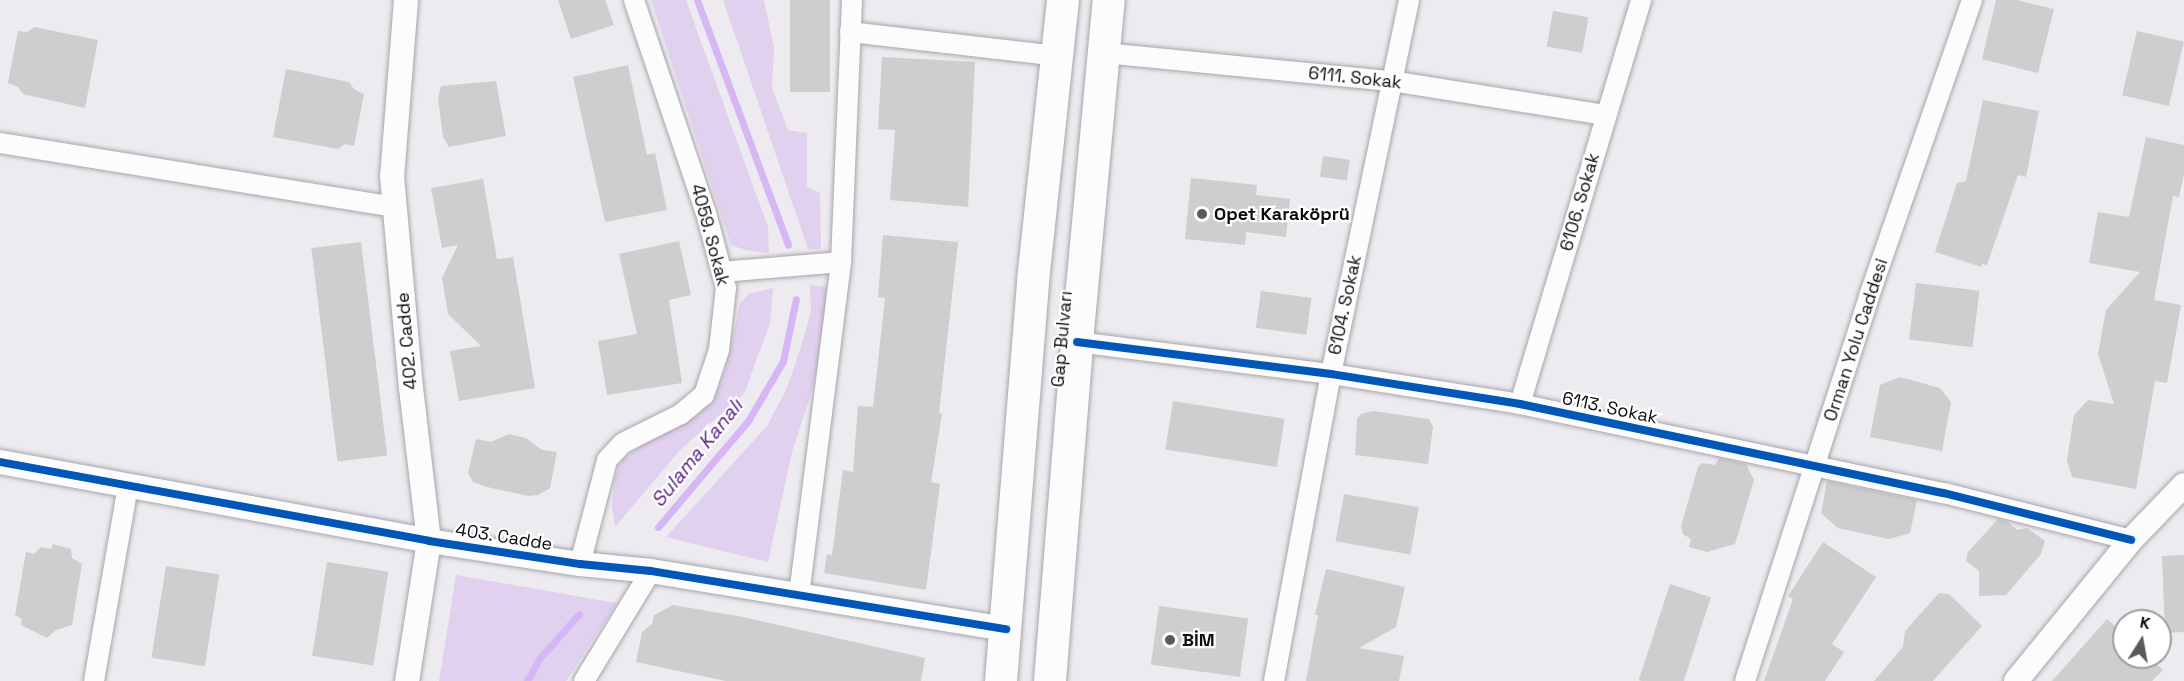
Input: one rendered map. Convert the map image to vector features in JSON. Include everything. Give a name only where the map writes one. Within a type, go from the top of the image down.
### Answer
[{"type":"highway","name":"Gap Bulvarı","points":[[1001,681],[1033,281],[1063,0]]},
{"type":"highway","name":"Gap Bulvarı","points":[[1050,681],[1077,342],[1109,0]]},
{"type":"street","name":"402. Cadde","points":[[406,0],[392,176],[411,388],[429,541],[407,681]]},
{"type":"street","name":"4059. Sokak","points":[[580,564],[607,460],[623,443],[681,414],[704,395],[719,350],[726,288],[706,213],[634,0]]},
{"type":"street","points":[[799,595],[841,262],[852,0]]},
{"type":"street","name":"6104. Sokak","points":[[1274,681],[1331,374],[1409,0]]},
{"type":"street","name":"6106. Sokak","points":[[1520,404],[1641,0]]},
{"type":"street","name":"Orman Yolu Caddesi","points":[[1745,681],[1869,296],[1972,0]]},
{"type":"street","points":[[850,32],[1058,56]]},
{"type":"street","name":"6111. Sokak","points":[[1104,53],[1391,81],[1605,115]]},
{"type":"street","points":[[0,144],[395,207]]},
{"type":"street","points":[[722,272],[841,262]]},
{"type":"street","name":"6113. Sokak","points":[[1077,342],[1331,374],[1520,404],[1944,494],[2131,540]]},
{"type":"street","name":"403. Cadde","points":[[0,462],[429,541],[580,564],[651,571],[1006,629]]},
{"type":"street","points":[[2016,681],[2131,540],[2184,485]]},
{"type":"street","points":[[94,681],[128,487]]},
{"type":"street","points":[[584,681],[651,571]]},
{"type":"shaded area","points":[[651,0],[686,0],[768,227],[769,253],[745,250],[731,245]]},
{"type":"shaded area","points":[[723,0],[764,0],[774,48],[772,88],[788,130],[807,133],[807,187],[820,193],[821,249],[808,249]]},
{"type":"shaded area","points":[[810,285],[827,287],[824,324],[813,388],[792,452],[768,562],[666,537],[767,426],[787,388],[800,350],[811,311]]},
{"type":"shaded area","points":[[773,288],[770,323],[744,394],[681,449],[615,527],[612,507],[615,477],[622,460],[639,447],[707,406],[716,394],[725,371],[740,303],[749,294]]},
{"type":"shaded area","points":[[456,575],[617,603],[566,681],[439,681]]},
{"type":"building","points":[[558,0],[605,0],[614,25],[571,39]]},
{"type":"building","points":[[790,0],[830,0],[830,92],[790,92]]},
{"type":"building","points":[[1996,0],[2017,0],[2054,9],[2038,73],[1982,59]]},
{"type":"building","points":[[1553,11],[1588,17],[1582,53],[1547,46]]},
{"type":"building","points":[[34,27],[98,40],[85,108],[23,94],[18,87],[8,83],[18,31],[27,32]]},
{"type":"building","points":[[2137,31],[2184,42],[2169,106],[2122,95]]},
{"type":"building","points":[[882,57],[975,62],[968,207],[890,200],[895,130],[878,129]]},
{"type":"building","points":[[628,65],[647,155],[655,153],[667,210],[605,222],[573,77]]},
{"type":"building","points":[[286,69],[349,82],[354,89],[364,94],[354,146],[345,144],[338,149],[273,137]]},
{"type":"building","points":[[496,81],[506,136],[449,147],[443,137],[438,98],[441,86]]},
{"type":"building","points":[[1983,100],[2039,111],[2026,177],[2018,175],[1987,265],[1982,264],[1982,267],[1935,252],[1957,183],[1966,181]]},
{"type":"building","points":[[2146,137],[2184,145],[2184,174],[2179,197],[2173,196],[2154,300],[2181,305],[2167,383],[2155,381],[2136,489],[2072,477],[2067,460],[2074,415],[2088,400],[2114,404],[2098,354],[2106,310],[2140,272],[2089,263],[2098,212],[2129,217]]},
{"type":"building","points":[[1323,156],[1350,160],[1347,181],[1320,177]]},
{"type":"building","points":[[1191,178],[1257,185],[1256,195],[1290,199],[1286,237],[1246,232],[1245,245],[1185,239]]},
{"type":"building","points":[[483,179],[497,259],[513,257],[535,388],[459,401],[450,351],[481,346],[448,314],[442,278],[458,245],[442,248],[431,188]]},
{"type":"building","points":[[883,235],[958,242],[939,413],[942,414],[931,482],[940,484],[926,590],[824,573],[827,554],[832,555],[843,470],[853,472],[858,406],[873,407],[885,298],[878,297]]},
{"type":"building","points":[[679,241],[691,295],[669,300],[682,383],[607,395],[598,341],[637,334],[619,254]]},
{"type":"building","points":[[361,242],[387,455],[338,461],[311,248]]},
{"type":"building","points":[[1916,283],[1980,291],[1973,347],[1909,340]]},
{"type":"building","points":[[1261,291],[1312,298],[1306,335],[1256,328]]},
{"type":"building","points":[[1900,377],[1940,388],[1951,402],[1942,451],[1870,437],[1880,385]]},
{"type":"building","points":[[1173,401],[1285,419],[1277,467],[1165,449]]},
{"type":"building","points":[[1373,411],[1429,419],[1433,427],[1428,464],[1355,455],[1357,419],[1361,414]]},
{"type":"building","points":[[509,434],[526,438],[542,450],[557,452],[550,488],[538,495],[528,496],[473,482],[468,473],[476,439],[491,442]]},
{"type":"building","points":[[1719,458],[1746,464],[1754,480],[1735,544],[1707,552],[1689,547],[1691,539],[1683,534],[1681,526],[1698,467],[1702,463],[1715,465]]},
{"type":"building","points":[[1827,481],[1917,500],[1910,533],[1889,539],[1838,528],[1821,513]]},
{"type":"building","points":[[1344,494],[1419,507],[1411,554],[1336,541]]},
{"type":"building","points":[[1998,519],[2008,522],[2017,530],[2027,528],[2045,541],[2041,554],[2006,595],[1979,596],[1979,571],[1966,561],[1968,552]]},
{"type":"building","points":[[1823,542],[1876,577],[1832,644],[1844,652],[1825,681],[1764,681],[1793,599],[1788,596]]},
{"type":"building","points":[[53,544],[71,549],[72,558],[82,564],[72,625],[56,630],[47,638],[21,625],[22,619],[15,615],[26,552],[34,554],[41,547],[51,549]]},
{"type":"building","points":[[2184,555],[2184,632],[2172,633],[2172,609],[2164,609],[2162,556]]},
{"type":"building","points":[[327,562],[388,572],[373,666],[312,656]]},
{"type":"building","points":[[166,566],[219,574],[205,666],[151,658]]},
{"type":"building","points":[[1326,569],[1405,587],[1396,627],[1359,648],[1404,656],[1399,681],[1306,681],[1318,615],[1315,615]]},
{"type":"building","points":[[1670,584],[1711,597],[1684,681],[1639,680]]},
{"type":"building","points":[[1939,593],[1949,594],[1982,626],[1933,681],[1874,681],[1903,647],[1905,631]]},
{"type":"building","points":[[673,605],[743,617],[925,658],[921,681],[726,681],[636,662],[642,632],[652,624],[654,615]]},
{"type":"building","points":[[1159,606],[1248,619],[1240,677],[1151,664]]},
{"type":"building","points":[[2107,619],[2112,623],[2112,669],[2163,670],[2152,681],[2052,681]]},
{"type":"waterway","name":"Sulama Kanalı","points":[[697,0],[788,245]]},
{"type":"waterway","name":"Sulama Kanalı","points":[[658,527],[748,421],[783,361],[796,299]]},
{"type":"waterway","name":"Sulama Kanalı","points":[[527,681],[539,659],[579,614]]},
{"type":"cycle path","points":[[1077,342],[1331,374],[1520,404],[1944,493],[2131,540]]},
{"type":"cycle path","points":[[0,462],[429,541],[580,564],[651,571],[1006,629]]},
{"type":"place","name":"Opet Karaköprü","points":[[1202,214]]},
{"type":"place","name":"BİM","points":[[1170,640]]}]
